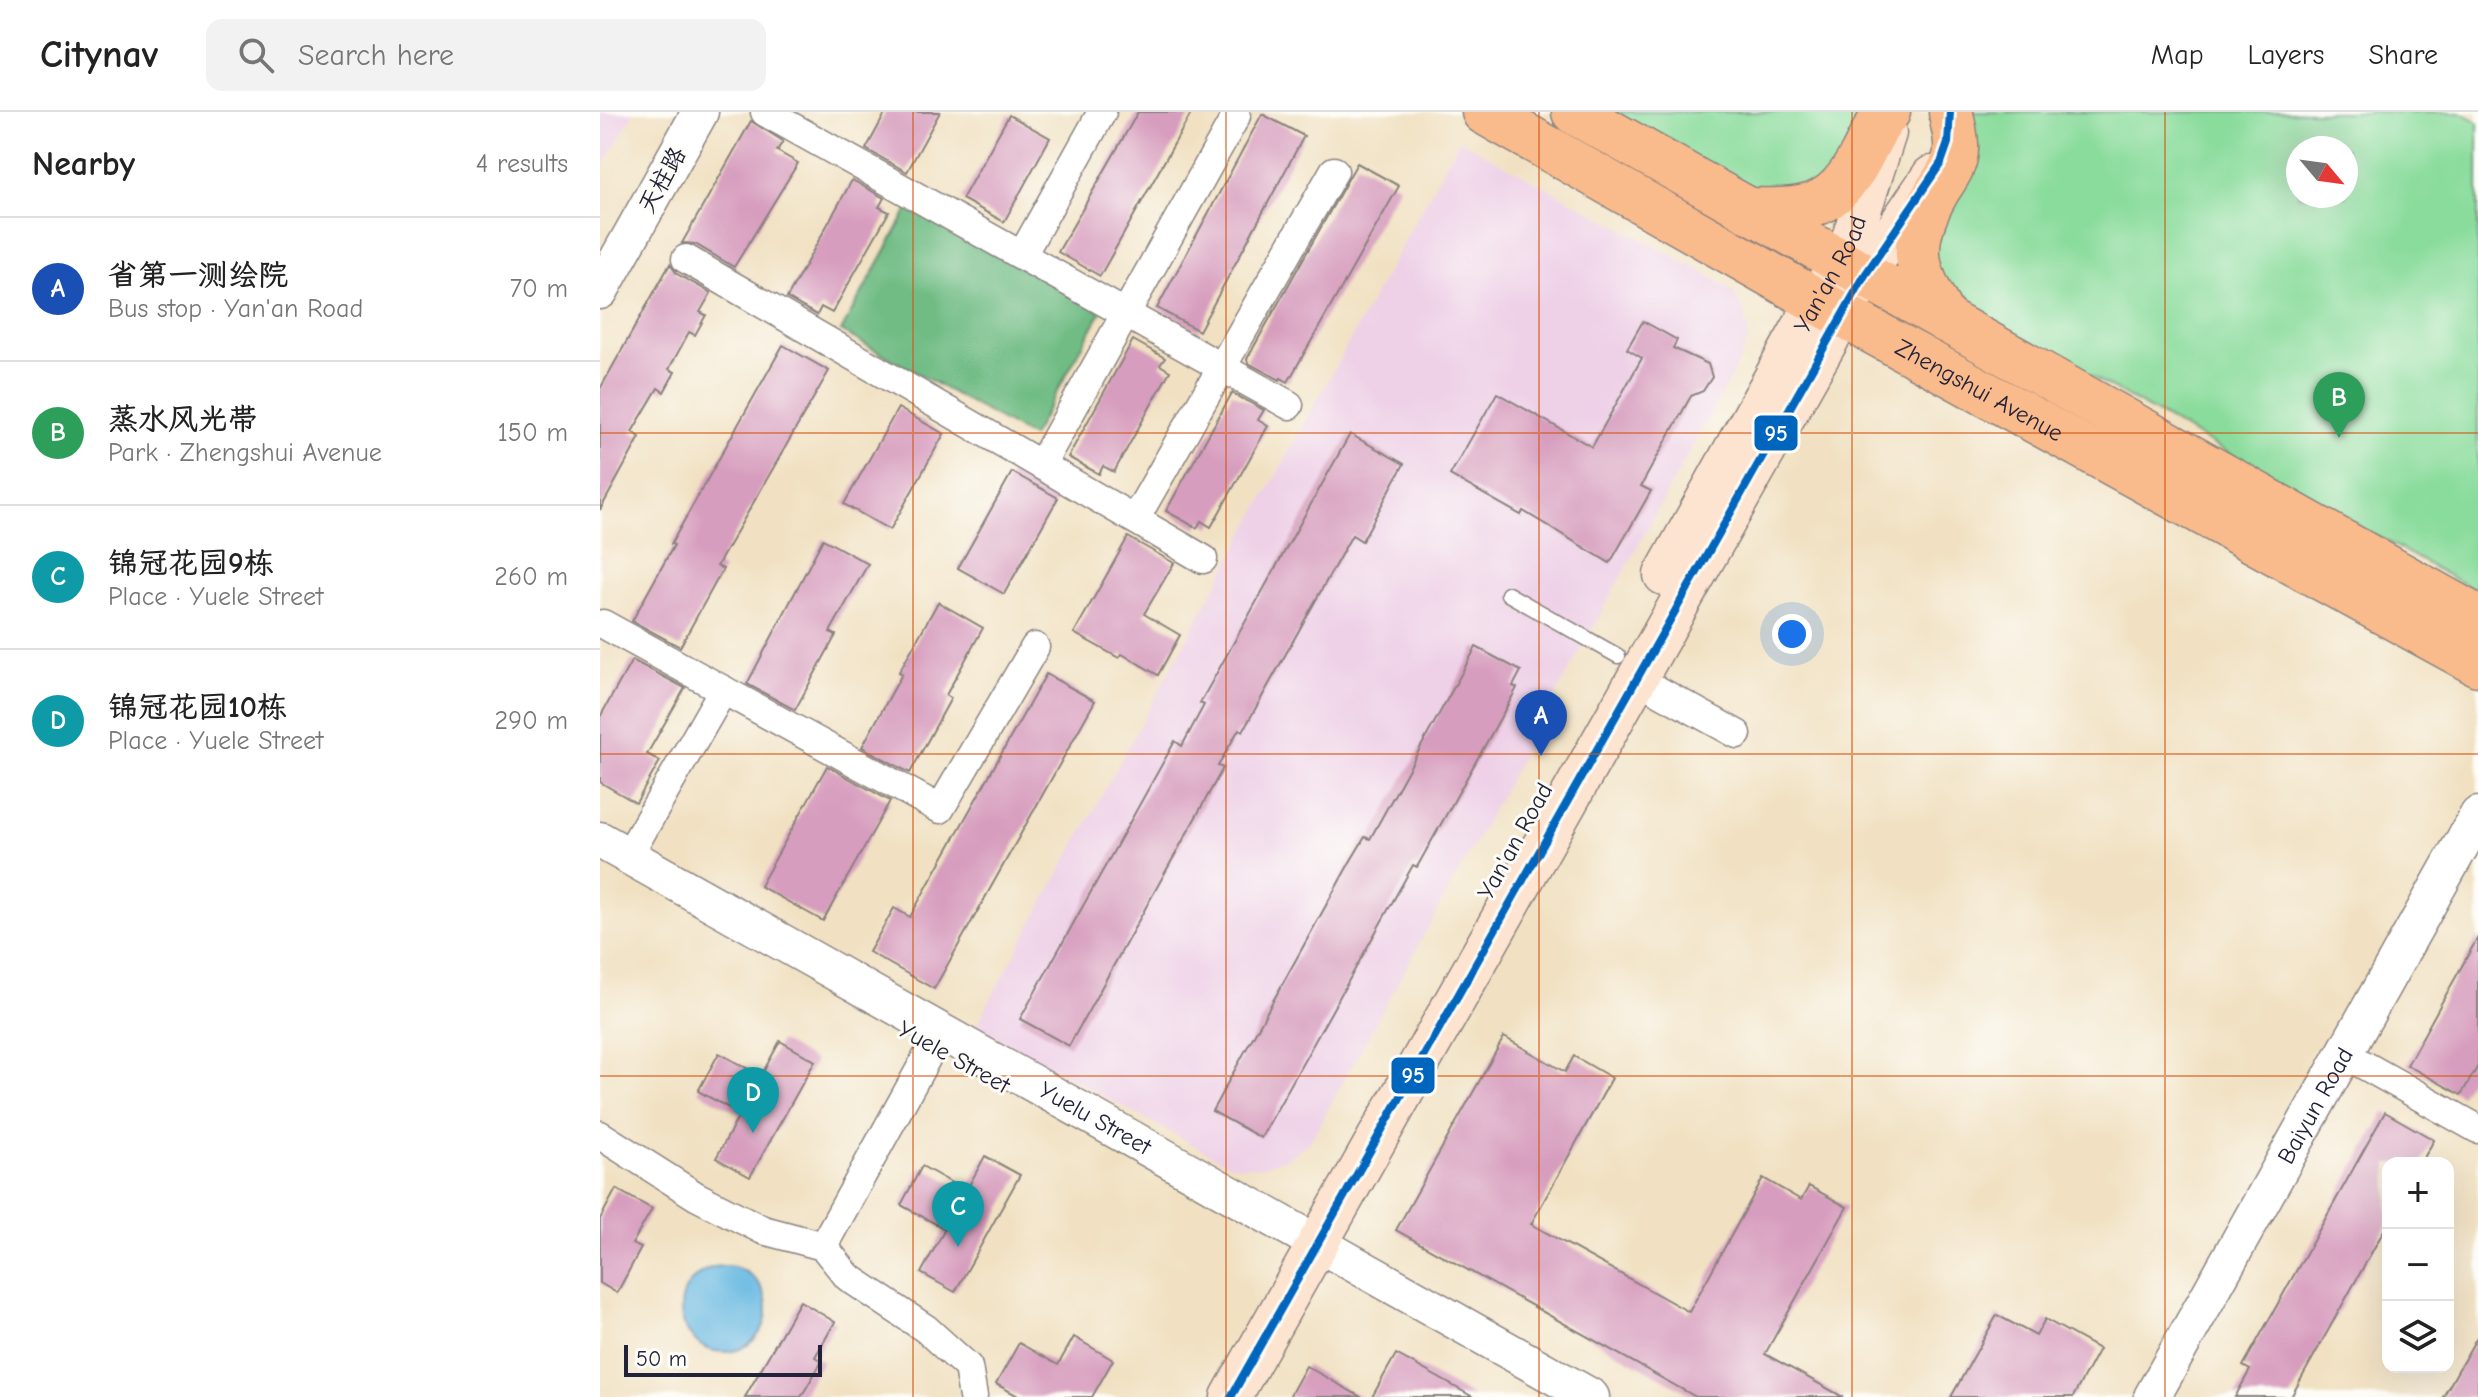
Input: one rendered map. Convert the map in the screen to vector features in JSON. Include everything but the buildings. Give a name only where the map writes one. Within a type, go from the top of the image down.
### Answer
[{"type":"main road","name":"Zhengshui Avenue","points":[[1484,112],[1830,308],[2478,664]]},
{"type":"main road","name":"Zhengshui Avenue","points":[[1574,112],[2478,618]]},
{"type":"main road","points":[[1747,210],[1787,211],[1815,206],[1836,192],[1851,175],[1876,124],[1888,112]]},
{"type":"main road","name":"Yan'an Road","points":[[1852,268],[1852,238],[1886,132],[1904,112]]},
{"type":"main road","name":"Yan'an Road","points":[[1204,1397],[1303,1244],[1852,268],[1941,163],[1948,143],[1950,112]]},
{"type":"main road","points":[[1945,320],[1923,283],[1918,256],[1920,232],[1935,196],[1952,168],[1956,149],[1950,112]]},
{"type":"main road","name":"Yan'an Road","points":[[1231,1397],[1303,1244]]},
{"type":"street","name":"天柱路","points":[[600,291],[700,112]]},
{"type":"street","points":[[765,112],[1289,405]]},
{"type":"street","points":[[1022,255],[1102,112]]},
{"type":"street","points":[[1041,465],[1236,116]]},
{"type":"street","points":[[1135,519],[1334,171]]},
{"type":"street","points":[[686,259],[1203,559]]},
{"type":"street","points":[[603,624],[940,809],[1035,647]]},
{"type":"street","points":[[1627,667],[1737,734]]},
{"type":"street","points":[[609,852],[723,690]]},
{"type":"street","name":"Baiyun Road","points":[[2152,1397],[2478,815]]},
{"type":"street","name":"Baiyun Road","points":[[2165,1397],[2478,848]]},
{"type":"street","name":"Yuelu Street","points":[[609,852],[1303,1244],[1591,1397]]},
{"type":"street","name":"Yuele Street","points":[[609,852],[933,1046],[1303,1244],[1559,1397]]},
{"type":"street","points":[[823,1246],[933,1046]]},
{"type":"street","points":[[2355,1060],[2478,1129]]},
{"type":"street","points":[[600,1135],[696,1196],[763,1230],[823,1246],[848,1277],[926,1329],[968,1367],[973,1397]]},
{"type":"lane","points":[[1508,594],[1627,667]]},
{"type":"shaded area","points":[[600,112],[634,112],[600,172]]},
{"type":"shaded area","points":[[1459,140],[1715,279],[1734,293],[1746,316],[1748,338],[1740,360],[1310,1142],[1286,1159],[1259,1167],[1230,1165],[976,1026]]},
{"type":"green space","points":[[1613,112],[1904,112],[1787,211]]},
{"type":"green space","points":[[1950,112],[2460,112],[2478,122],[2478,592],[1923,283]]},
{"type":"green space","points":[[910,206],[1101,312],[1032,437],[841,331]]},
{"type":"water","points":[[716,1266],[732,1266],[755,1278],[764,1292],[767,1309],[764,1326],[755,1340],[732,1352],[716,1352],[700,1345],[688,1333],[681,1317],[681,1301],[688,1285],[700,1273]]},
{"type":"transit line","name":"95","points":[[1231,1397],[1865,275],[1941,163],[1948,143],[1950,112]]},
{"type":"place","name":"蒸水风光带","points":[[2339,438]]},
{"type":"place","name":"省第一测绘院","points":[[1541,756]]},
{"type":"place","name":"锦冠花园10栋","points":[[753,1133]]},
{"type":"place","name":"锦冠花园9栋","points":[[958,1247]]}]
